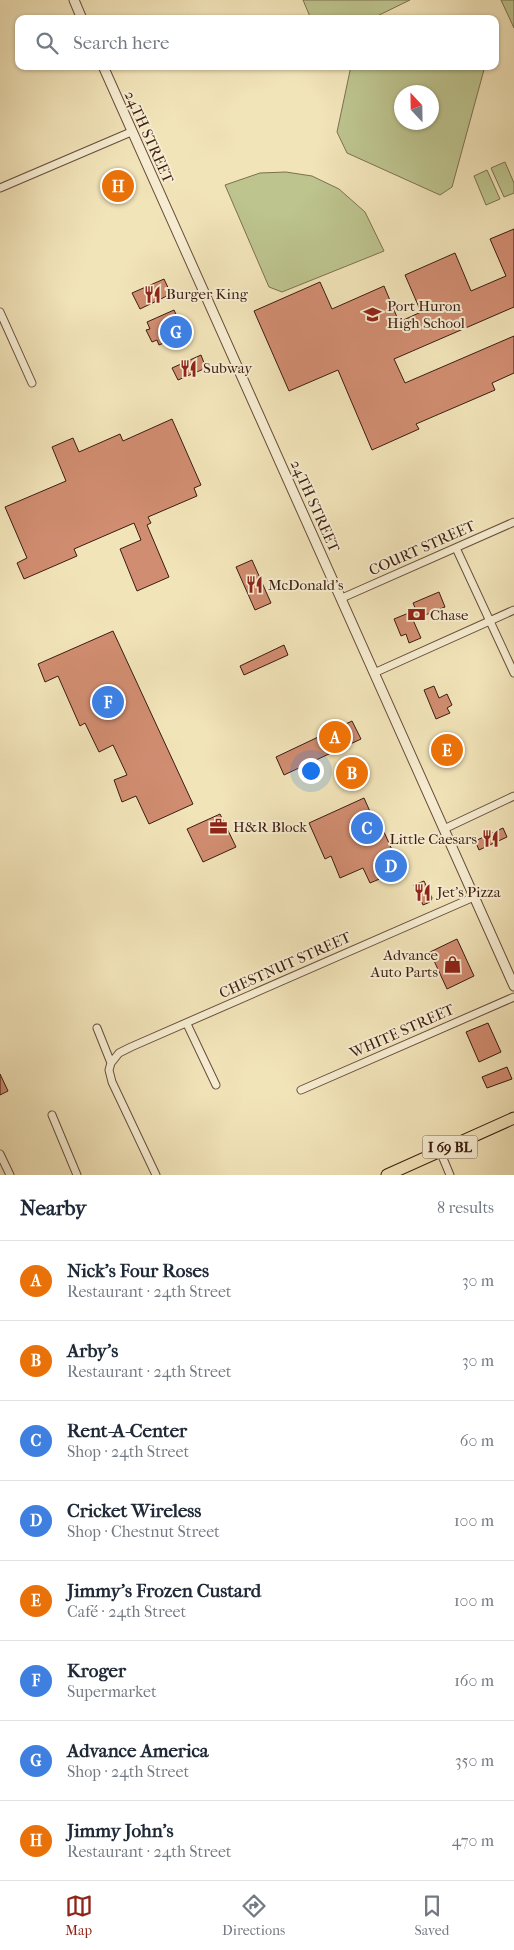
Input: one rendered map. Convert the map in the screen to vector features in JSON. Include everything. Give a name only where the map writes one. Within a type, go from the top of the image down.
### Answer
[{"type":"main road","name":"I 69 BL","points":[[387,1175],[514,1118]]},
{"type":"street","points":[[74,0],[80,15]]},
{"type":"street","name":"24TH STREET","points":[[105,70],[513,981]]},
{"type":"street","points":[[0,188],[131,132]]},
{"type":"street","points":[[0,312],[32,383]]},
{"type":"street","name":"COURT STREET","points":[[342,598],[514,522]]},
{"type":"street","points":[[456,548],[514,673]]},
{"type":"street","points":[[374,673],[514,610]]},
{"type":"street","points":[[444,829],[514,796]]},
{"type":"street","name":"CHESTNUT STREET","points":[[111,1063],[119,1053],[474,897]]},
{"type":"street","name":"WHITE STREET","points":[[301,1090],[514,997]]},
{"type":"street","points":[[187,1024],[216,1085]]},
{"type":"street","points":[[97,1028],[111,1063],[109,1070],[112,1082],[156,1175]]},
{"type":"street","points":[[52,1115],[77,1175]]},
{"type":"street","points":[[440,1151],[450,1175]]},
{"type":"street","points":[[0,1154],[10,1175]]},
{"type":"green space","points":[[303,0],[410,0],[379,15],[309,15]]},
{"type":"green space","points":[[501,0],[514,0],[514,28]]},
{"type":"green space","points":[[350,70],[484,70],[452,187],[440,195],[347,153],[337,132]]},
{"type":"green space","points":[[505,162],[514,183],[514,193],[504,197],[491,168]]},
{"type":"green space","points":[[487,170],[500,199],[486,205],[474,176]]},
{"type":"green space","points":[[286,172],[312,176],[339,189],[365,212],[384,251],[282,292],[269,287],[225,185],[260,173]]},
{"type":"building","points":[[119,175],[127,191],[116,196],[109,180]]},
{"type":"building","points":[[514,229],[514,307],[394,359],[405,383],[514,336],[514,373],[492,383],[495,390],[416,424],[419,429],[372,450],[338,370],[289,391],[254,311],[320,282],[332,309],[384,286],[399,322],[421,312],[405,275],[455,253],[471,291],[506,276],[490,239]]},
{"type":"building","name":"Burger King","points":[[164,279],[171,294],[140,309],[132,293]]},
{"type":"building","points":[[174,310],[185,334],[159,345],[157,340],[152,342],[146,330],[150,329],[147,322]]},
{"type":"building","name":"Subway","points":[[201,355],[206,368],[178,380],[172,368]]},
{"type":"building","points":[[172,419],[201,485],[194,488],[197,496],[148,517],[151,523],[147,525],[169,577],[137,591],[120,549],[141,540],[134,523],[74,549],[77,556],[24,579],[17,563],[27,558],[5,507],[66,481],[52,447],[73,438],[79,452],[120,434],[123,441]]},
{"type":"building","name":"McDonald's","points":[[252,560],[271,603],[255,610],[236,567]]},
{"type":"building","name":"Chase","points":[[439,592],[445,607],[413,620],[421,638],[409,643],[406,634],[401,636],[394,619],[416,610],[413,603]]},
{"type":"building","points":[[113,631],[193,804],[149,824],[136,796],[122,802],[114,780],[127,775],[113,745],[99,752],[85,723],[80,726],[58,676],[45,682],[38,664]]},
{"type":"building","points":[[284,645],[288,655],[244,675],[240,666]]},
{"type":"building","points":[[434,686],[439,698],[447,694],[452,705],[447,708],[450,713],[436,719],[424,690]]},
{"type":"building","points":[[352,721],[361,739],[284,775],[276,757]]},
{"type":"building","points":[[458,741],[460,747],[443,755],[440,749]]},
{"type":"building","points":[[362,760],[368,774],[343,785],[337,772]]},
{"type":"building","points":[[364,798],[380,834],[384,832],[401,870],[370,883],[363,868],[340,878],[331,856],[325,859],[309,823]]},
{"type":"building","points":[[220,814],[236,847],[203,862],[187,829]]},
{"type":"building","name":"Little Caesars","points":[[503,828],[507,837],[479,850],[475,841]]},
{"type":"building","name":"Jet's Pizza","points":[[424,881],[432,898],[430,902],[423,905],[414,885]]},
{"type":"building","name":"Advance Auto Parts","points":[[457,939],[474,976],[447,989],[430,952]]},
{"type":"building","points":[[488,1023],[501,1052],[479,1062],[466,1032]]},
{"type":"building","points":[[507,1067],[512,1079],[487,1088],[482,1077]]},
{"type":"building","points":[[0,1074],[8,1091],[0,1095]]},
{"type":"place","name":"Jimmy John's","points":[[118,186]]},
{"type":"place","name":"Burger King","points":[[152,294]]},
{"type":"place","name":"Port Huron High School","points":[[373,315]]},
{"type":"place","name":"Advance America","points":[[176,332]]},
{"type":"place","name":"Subway","points":[[189,368]]},
{"type":"place","name":"McDonald's","points":[[254,585]]},
{"type":"place","name":"Chase","points":[[416,615]]},
{"type":"place","name":"Kroger","points":[[108,702]]},
{"type":"place","name":"Nick's Four Roses","points":[[335,737]]},
{"type":"place","name":"Jimmy's Frozen Custard","points":[[447,750]]},
{"type":"place","name":"Arby's","points":[[352,773]]},
{"type":"place","name":"H&R Block","points":[[219,827]]},
{"type":"place","name":"Rent-A-Center","points":[[367,828]]},
{"type":"place","name":"Little Caesars","points":[[491,839]]},
{"type":"place","name":"Cricket Wireless","points":[[391,866]]},
{"type":"place","name":"Jet's Pizza","points":[[423,892]]},
{"type":"place","name":"Advance Auto Parts","points":[[452,964]]}]
